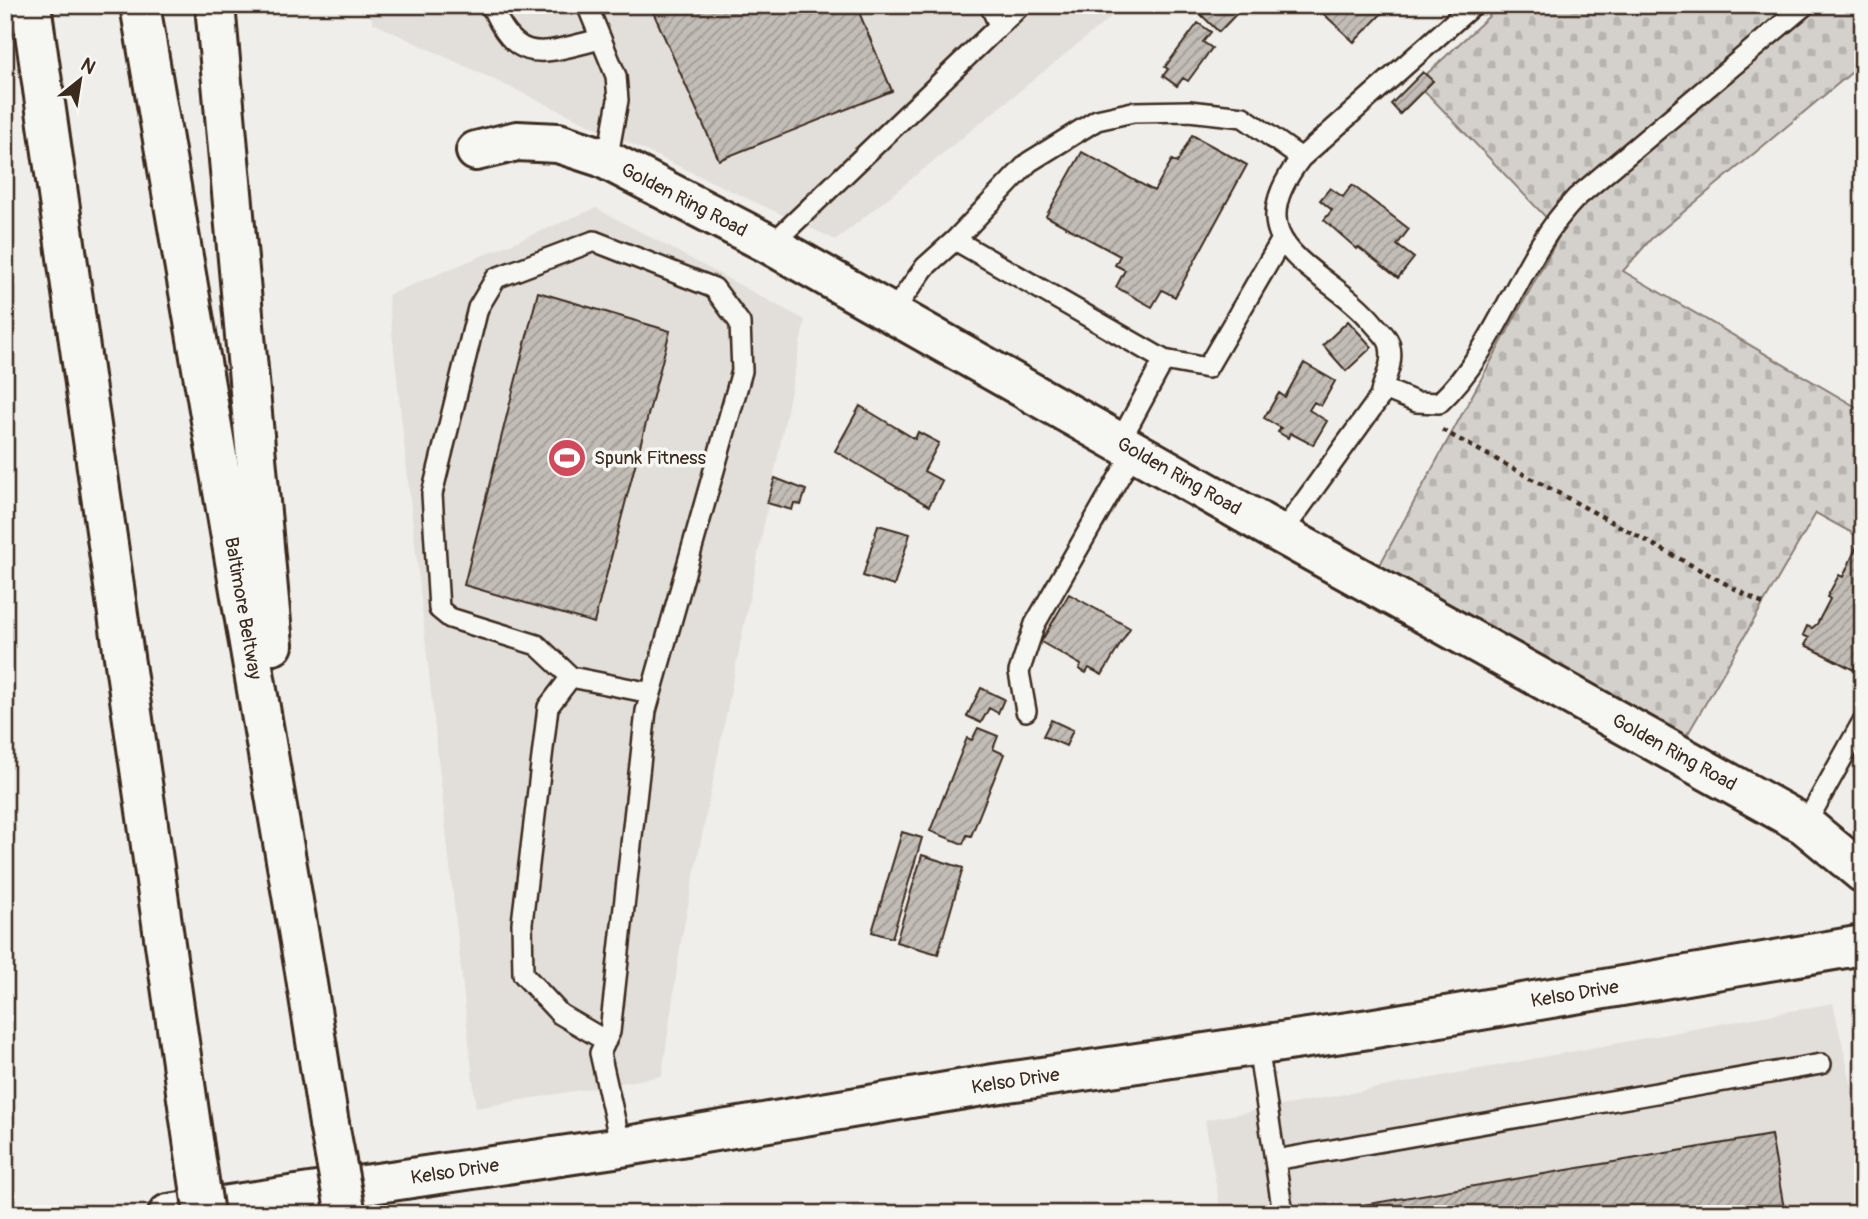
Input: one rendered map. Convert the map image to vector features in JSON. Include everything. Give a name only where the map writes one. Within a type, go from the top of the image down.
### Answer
[{"type":"main road","points":[[31,5],[204,1214]]},
{"type":"main road","name":"Baltimore Beltway","points":[[140,5],[305,971],[328,1124],[346,1214]]},
{"type":"main road","points":[[215,5],[253,443],[305,971]]},
{"type":"main road","name":"Golden Ring Road","points":[[476,151],[517,141],[558,143],[607,161],[771,244],[1281,534],[1805,825],[1863,873]]},
{"type":"main road","name":"Kelso Drive","points":[[169,1214],[621,1147],[994,1084],[1258,1045],[1863,945]]},
{"type":"lane","points":[[491,5],[503,33],[516,46],[542,53],[601,39]]},
{"type":"lane","points":[[587,5],[616,76],[618,100],[607,161]]},
{"type":"lane","points":[[990,5],[999,25]]},
{"type":"lane","points":[[771,244],[1021,5]]},
{"type":"lane","points":[[1281,534],[1380,397],[1391,362],[1390,343],[1362,309],[1305,266],[1281,240],[1274,208],[1288,176],[1301,158],[1473,5]]},
{"type":"lane","points":[[1382,388],[1416,402],[1438,403],[1456,387],[1477,359],[1562,213],[1805,5]]},
{"type":"lane","points":[[891,314],[925,267],[955,240],[1029,162],[1097,120],[1133,112],[1189,111],[1244,117],[1301,158]]},
{"type":"lane","points":[[955,240],[1164,360],[1207,368],[1281,240]]},
{"type":"lane","points":[[621,1147],[600,1053],[610,1032],[646,711],[742,371],[740,323],[713,288],[594,241],[496,278],[478,308],[432,494],[439,609],[450,618],[537,645],[571,677],[651,693]]},
{"type":"lane","points":[[1026,711],[1019,672],[1035,624],[1127,447],[1164,360]]},
{"type":"lane","points":[[571,677],[548,707],[522,923],[523,974],[560,1014],[606,1041]]},
{"type":"lane","points":[[1805,825],[1863,721]]},
{"type":"lane","points":[[1258,1045],[1283,1214]]},
{"type":"lane","points":[[1275,1160],[1821,1064]]},
{"type":"path","points":[[1440,429],[1763,604]]},
{"type":"shaded area","points":[[368,5],[1126,5],[836,240],[373,23]]},
{"type":"shaded area","points":[[596,208],[805,320],[681,941],[662,1076],[476,1108],[388,295]]},
{"type":"shaded area","points":[[1833,1003],[1863,1135],[1863,1214],[1221,1214],[1205,1120]]},
{"type":"green space","points":[[1501,5],[1863,5],[1863,63],[1651,239],[1623,271],[1863,411],[1863,539],[1816,513],[1682,744],[1378,568],[1561,233],[1417,83]]},
{"type":"building","points":[[650,5],[856,5],[892,91],[719,160]]},
{"type":"building","points":[[1191,5],[1245,5],[1219,32]]},
{"type":"building","points":[[1314,5],[1382,5],[1386,9],[1354,42]]},
{"type":"building","points":[[1198,23],[1211,32],[1203,42],[1212,48],[1188,81],[1183,78],[1177,86],[1163,76],[1168,69],[1165,67]]},
{"type":"building","points":[[1423,72],[1433,81],[1400,114],[1391,104]]},
{"type":"building","points":[[1192,135],[1247,165],[1175,297],[1162,290],[1152,307],[1116,287],[1125,270],[1115,265],[1120,256],[1046,216],[1082,152],[1154,191],[1172,160],[1177,163]]},
{"type":"building","points":[[1352,185],[1409,229],[1397,245],[1414,258],[1398,278],[1358,247],[1357,249],[1324,220],[1332,210],[1320,200],[1330,188],[1343,197]]},
{"type":"building","name":"Spunk Fitness","points":[[538,292],[670,331],[594,623],[464,585]]},
{"type":"building","points":[[1348,321],[1372,347],[1346,371],[1323,345]]},
{"type":"building","points":[[1304,363],[1335,381],[1321,406],[1314,402],[1309,410],[1327,421],[1313,445],[1290,433],[1288,438],[1278,432],[1281,428],[1264,418],[1279,393],[1285,397]]},
{"type":"building","points":[[860,406],[915,439],[918,432],[939,443],[924,471],[942,481],[929,506],[835,451]]},
{"type":"building","points":[[775,478],[806,490],[801,505],[794,503],[792,510],[767,503]]},
{"type":"building","points":[[878,525],[910,534],[894,586],[863,576]]},
{"type":"building","points":[[1863,533],[1863,666],[1857,663],[1854,670],[1805,645],[1809,638],[1803,635],[1807,626],[1812,628],[1817,624],[1830,599],[1827,597],[1839,575],[1843,577]]},
{"type":"building","points":[[1069,594],[1130,628],[1102,675],[1089,668],[1086,673],[1079,669],[1081,665],[1041,642]]},
{"type":"building","points":[[981,688],[1004,699],[998,713],[989,708],[981,723],[967,716]]},
{"type":"building","points":[[1051,720],[1073,730],[1066,746],[1043,736]]},
{"type":"building","points":[[978,728],[998,736],[993,749],[1004,754],[971,836],[967,835],[963,844],[930,831],[967,738],[972,740]]},
{"type":"building","points":[[902,832],[922,838],[892,938],[872,932]]},
{"type":"building","points":[[922,855],[963,868],[938,954],[896,942]]},
{"type":"building","points":[[1771,1135],[1785,1214],[1329,1214],[1328,1211]]},
{"type":"place","name":"Spunk Fitness","points":[[567,458]]}]
